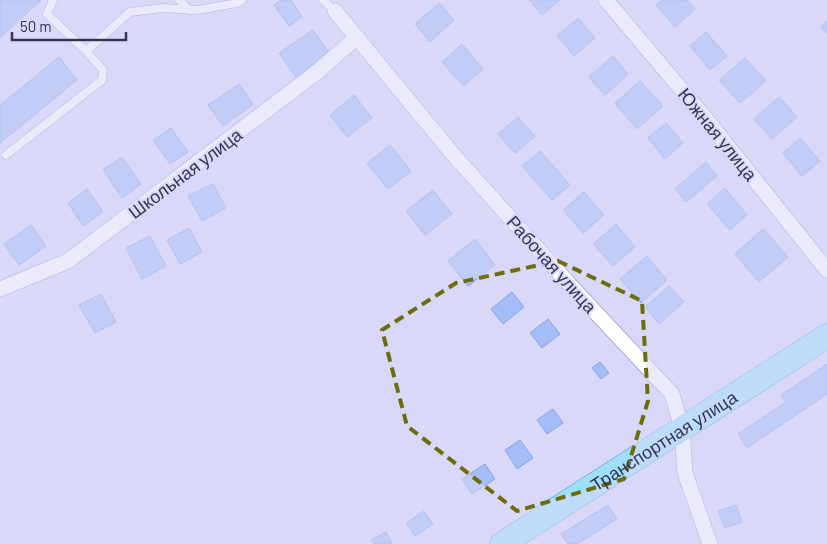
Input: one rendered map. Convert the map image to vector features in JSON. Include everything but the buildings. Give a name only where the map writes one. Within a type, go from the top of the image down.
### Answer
[{"type":"main road","name":"Транспортная улица","points":[[502,544],[827,336]]},
{"type":"street","name":"Южная улица","points":[[606,0],[702,114],[827,270]]},
{"type":"street","name":"Рабочая улица","points":[[336,11],[451,152],[570,285],[672,394],[682,429],[685,473],[710,544]]},
{"type":"street","name":"Школьная улица","points":[[0,289],[68,261],[317,72],[357,37]]},
{"type":"lane","points":[[6,155],[102,80],[103,70],[47,14],[53,0]]},
{"type":"lane","points":[[179,0],[189,10]]},
{"type":"lane","points":[[86,51],[130,12],[162,8],[198,10],[236,3],[242,0]]},
{"type":"lane","points":[[323,0],[336,11]]},
{"type":"highlighted area","points":[[558,261],[642,301],[648,401],[624,479],[517,511],[407,426],[382,330],[456,283]]}]
